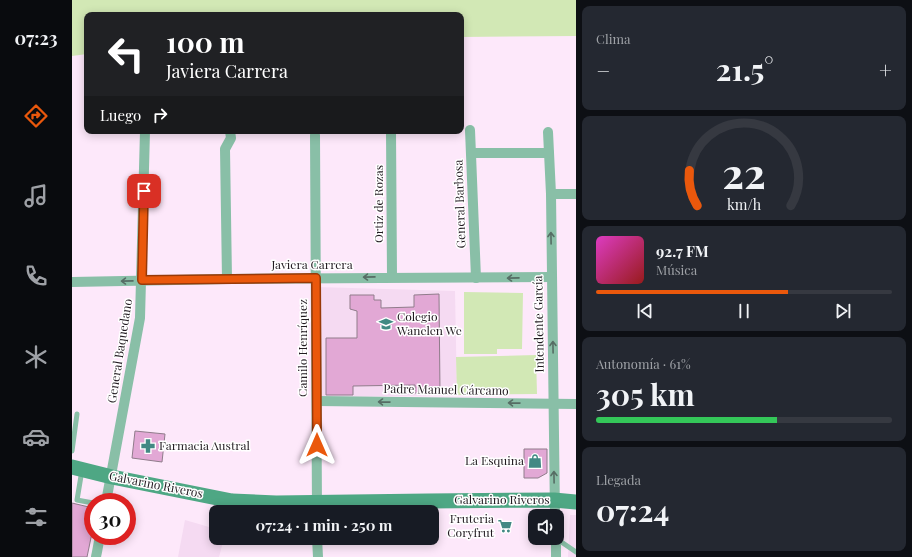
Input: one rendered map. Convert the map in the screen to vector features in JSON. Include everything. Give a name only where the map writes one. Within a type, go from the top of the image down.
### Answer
[{"type":"main road","name":"Galvarino Riveros","points":[[77,468],[112,477],[232,500],[296,505]]},
{"type":"main road","name":"Galvarino Riveros","points":[[385,505],[554,500],[575,503]]},
{"type":"street","name":"General Barbosa","points":[[470,130],[476,278]]},
{"type":"street","name":"Intendente García","points":[[548,132],[551,194],[555,509]]},
{"type":"street","name":"General Baquedano","points":[[108,493],[140,318],[145,134]]},
{"type":"street","points":[[227,278],[225,149],[231,138],[230,134]]},
{"type":"street","name":"Ortiz de Rozas","points":[[391,134],[392,277]]},
{"type":"street","name":"Camilo Henríquez","points":[[315,135],[317,505]]},
{"type":"street","points":[[471,153],[549,153]]},
{"type":"street","points":[[551,194],[576,194]]},
{"type":"street","name":"Javiera Carrera","points":[[72,282],[227,278],[552,277]]},
{"type":"street","name":"Padre Manuel Cárcamo","points":[[316,401],[576,404]]},
{"type":"street","points":[[96,557],[98,545]]},
{"type":"street","points":[[317,545],[318,557]]},
{"type":"street","points":[[556,545],[556,557]]},
{"type":"lane","points":[[72,452],[77,414]]},
{"type":"lane","points":[[77,468],[77,500],[84,501]]},
{"type":"lane","points":[[564,544],[576,552]]},
{"type":"shaded area","name":"Colegio Wanelen We","points":[[316,287],[455,291],[457,395],[318,397]]},
{"type":"shaded area","points":[[570,515],[576,515],[576,557],[568,557]]},
{"type":"shaded area","points":[[185,520],[209,527],[209,545],[222,545],[219,557],[178,557]]},
{"type":"green space","points":[[72,0],[576,0],[576,36],[464,37],[464,12],[84,12],[84,54],[72,56]]},
{"type":"green space","points":[[464,292],[523,293],[522,349],[497,349],[497,354],[464,354]]},
{"type":"green space","points":[[536,355],[537,394],[457,395],[456,357]]},
{"type":"building","name":"Colegio Wanelen We","points":[[439,294],[440,393],[415,393],[415,385],[353,386],[353,395],[326,395],[326,338],[357,338],[357,311],[350,309],[350,295],[374,295],[374,300],[381,300],[381,308],[414,307],[414,295]]},
{"type":"building","name":"Farmacia Austral","points":[[135,431],[165,434],[162,462],[132,458]]},
{"type":"building","name":"La Esquina","points":[[524,449],[547,449],[547,473],[538,478],[524,478]]},
{"type":"building","points":[[72,503],[84,506],[84,545],[89,545],[87,557],[72,557]]},
{"type":"place","name":"Colegio Wanelen We","points":[[386,324]]},
{"type":"place","name":"Farmacia Austral","points":[[148,446]]},
{"type":"place","name":"La Esquina","points":[[535,461]]},
{"type":"place","name":"Fruteria Coryfrut","points":[[505,526]]},
{"type":"route","points":[[144,191],[142,280],[316,278],[317,445]]}]
